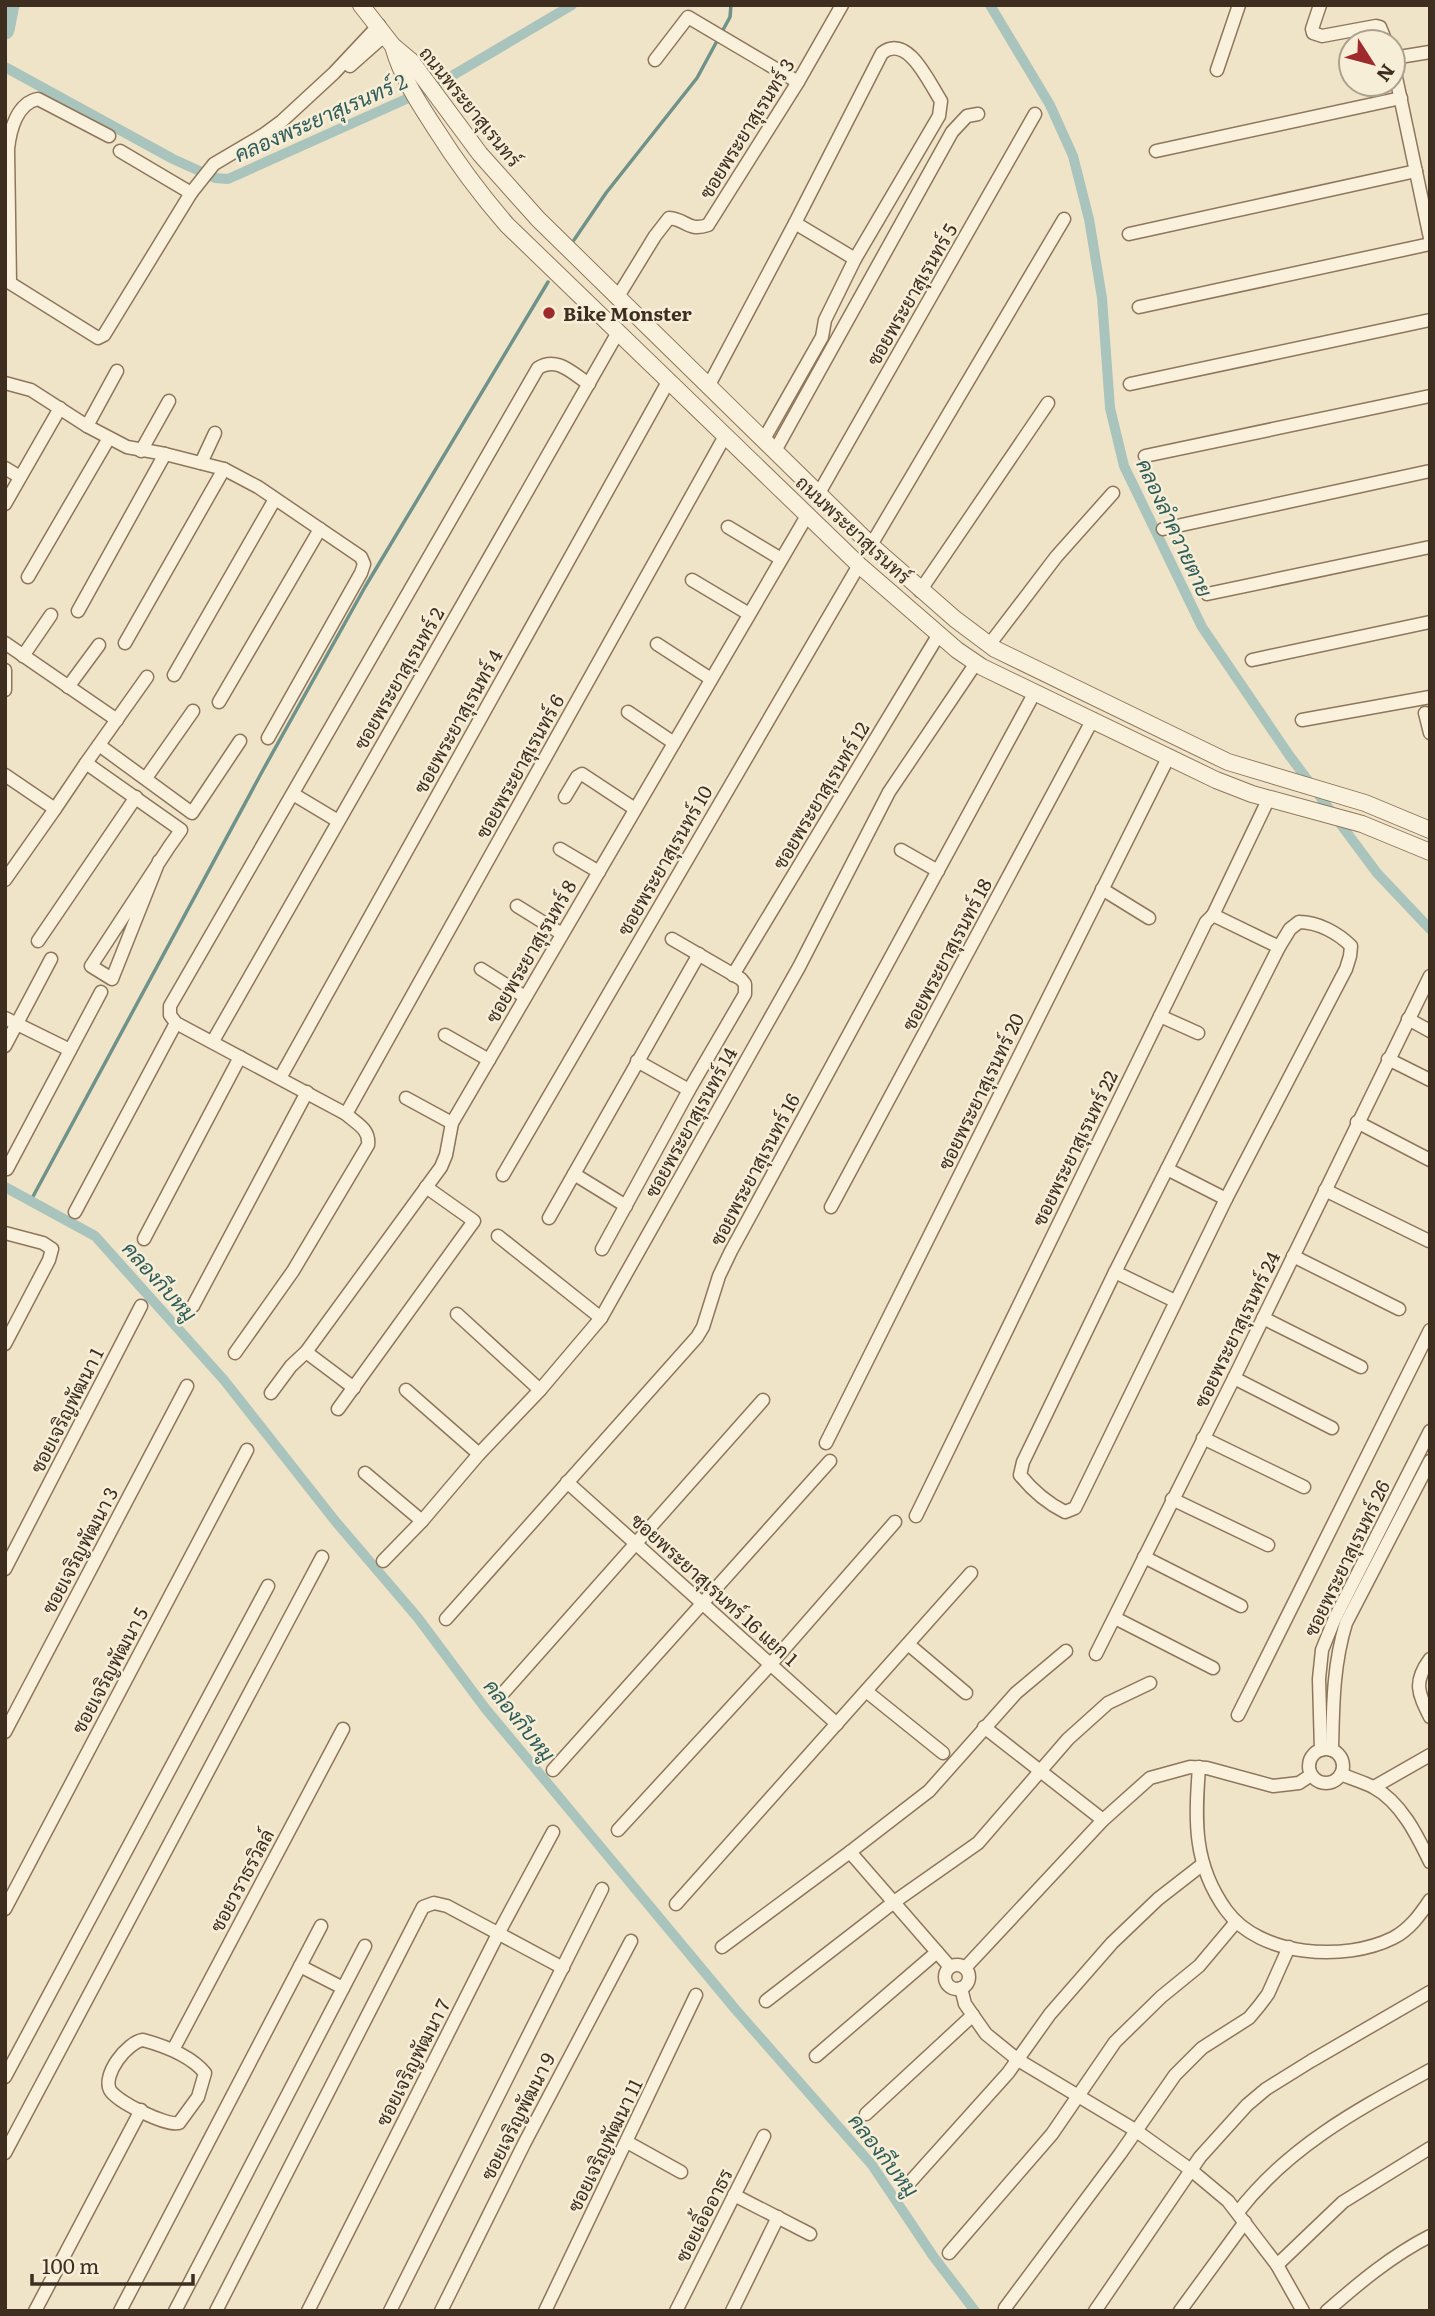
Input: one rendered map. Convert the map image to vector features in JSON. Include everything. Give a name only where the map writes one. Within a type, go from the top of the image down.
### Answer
[{"type":"street","name":"ซอยพระยาสุเรนทร์ 3","points":[[617,298],[669,218],[698,228],[708,225],[798,82],[842,5]]},
{"type":"street","points":[[1217,70],[1239,5]]},
{"type":"street","points":[[1320,5],[1312,29],[1322,36],[1337,33]]},
{"type":"street","name":"ถนนพระยาสุเรนทร์","points":[[362,6],[411,61],[412,75],[424,112],[454,159],[490,206],[668,383],[859,565],[939,634],[976,663],[1236,788],[1362,824],[1430,852]]},
{"type":"street","points":[[655,60],[691,11],[721,36],[798,82]]},
{"type":"street","points":[[109,136],[38,99],[30,100],[22,109],[10,136],[8,149],[10,283],[94,337],[101,337],[195,187],[214,164],[282,121],[334,73],[354,63],[386,35]]},
{"type":"street","points":[[709,385],[882,53],[896,47],[905,51],[914,58],[941,101],[941,108],[855,259],[825,320],[822,337],[770,444]]},
{"type":"street","points":[[1407,56],[1430,52]]},
{"type":"street","name":"ถนนพระยาสุเรนทร์","points":[[412,75],[439,102],[538,219],[617,298],[920,591],[989,645],[1228,762],[1364,803],[1430,830]]},
{"type":"street","points":[[1156,151],[1396,98]]},
{"type":"street","points":[[1401,98],[1430,238]]},
{"type":"street","points":[[770,444],[952,132],[967,116],[978,114]]},
{"type":"street","name":"ซอยพระยาสุเรนทร์ 5","points":[[819,493],[1035,114]]},
{"type":"street","points":[[120,151],[195,187]]},
{"type":"street","points":[[1129,234],[1416,171]]},
{"type":"street","points":[[859,565],[1064,219]]},
{"type":"street","points":[[795,223],[855,259]]},
{"type":"street","points":[[1139,307],[1430,244]]},
{"type":"street","points":[[1130,384],[1430,320]]},
{"type":"street","name":"ซอยพระยาสุเรนทร์ 2","points":[[213,1041],[617,334]]},
{"type":"street","points":[[235,1353],[293,1271],[368,1145],[369,1136],[365,1129],[346,1114],[176,1023],[170,1015],[170,1006],[538,368],[547,362],[555,362],[589,384]]},
{"type":"street","points":[[88,426],[117,371]]},
{"type":"street","points":[[5,383],[30,390],[109,438],[141,451],[165,454],[224,470],[258,487],[360,557],[363,564],[361,573],[268,738]]},
{"type":"street","name":"ซอยพระยาสุเรนทร์ 4","points":[[280,1078],[668,383]]},
{"type":"street","points":[[1145,456],[1430,396]]},
{"type":"street","points":[[141,451],[169,401]]},
{"type":"street","points":[[920,591],[1048,403]]},
{"type":"street","points":[[5,504],[60,408]]},
{"type":"street","points":[[201,463],[215,433]]},
{"type":"street","name":"ซอยพระยาสุเรนทร์ 6","points":[[346,1114],[725,436]]},
{"type":"street","points":[[28,577],[109,438]]},
{"type":"street","points":[[78,611],[165,454]]},
{"type":"street","points":[[5,468],[20,477]]},
{"type":"street","points":[[125,643],[224,470]]},
{"type":"street","points":[[1163,529],[1430,471]]},
{"type":"street","points":[[989,645],[1056,557],[1113,493]]},
{"type":"street","points":[[174,675],[275,499]]},
{"type":"street","name":"ซอยพระยาสุเรนทร์ 8","points":[[271,1393],[290,1366],[306,1352],[426,1187],[446,1155],[452,1123],[807,514]]},
{"type":"street","points":[[728,527],[781,559]]},
{"type":"street","points":[[219,702],[320,529]]},
{"type":"street","points":[[1207,594],[1430,547]]},
{"type":"street","name":"ซอยพระยาสุเรนทร์ 10","points":[[503,1175],[859,565]]},
{"type":"street","points":[[692,580],[749,614]]},
{"type":"street","points":[[23,656],[51,615]]},
{"type":"street","points":[[1252,660],[1430,622]]},
{"type":"street","name":"ซอยพระยาสุเรนทร์ 12","points":[[733,975],[939,634]]},
{"type":"street","points":[[5,643],[117,720]]},
{"type":"street","points":[[657,644],[711,678]]},
{"type":"street","points":[[68,687],[99,645]]},
{"type":"street","name":"ซอยพระยาสุเรนทร์ 14","points":[[383,1560],[422,1521],[601,1318],[799,967],[889,792],[976,663]]},
{"type":"street","points":[[5,670],[5,690]]},
{"type":"street","points":[[5,880],[147,677]]},
{"type":"street","name":"ซอยพระยาสุเรนทร์ 16","points":[[446,1619],[688,1348],[703,1327],[719,1276],[731,1251],[1035,692]]},
{"type":"street","points":[[1301,720],[1430,697]]},
{"type":"street","points":[[146,778],[193,711]]},
{"type":"street","points":[[628,712],[674,743]]},
{"type":"street","points":[[1425,713],[1430,733]]},
{"type":"street","name":"ซอยพระยาสุเรนทร์ 18","points":[[831,1207],[1093,719]]},
{"type":"street","points":[[99,745],[192,813],[240,741]]},
{"type":"street","name":"ซอยพระยาสุเรนทร์ 20","points":[[826,1443],[1169,757]]},
{"type":"street","points":[[86,763],[181,830],[159,861],[91,966],[112,979],[159,861]]},
{"type":"street","points":[[565,797],[577,777],[582,774],[635,809]]},
{"type":"street","points":[[7,781],[55,809]]},
{"type":"street","points":[[293,794],[338,821]]},
{"type":"street","points":[[38,942],[136,797]]},
{"type":"street","name":"ซอยพระยาสุเรนทร์ 22","points":[[916,1516],[1206,922],[1213,915],[1273,798]]},
{"type":"street","points":[[560,849],[599,872]]},
{"type":"street","points":[[901,850],[938,871]]},
{"type":"street","points":[[1102,889],[1149,918]]},
{"type":"street","points":[[517,906],[562,934]]},
{"type":"street","points":[[1213,915],[1279,947]]},
{"type":"street","points":[[1299,922],[1311,922],[1343,938],[1351,946],[1350,956],[1175,1301],[1081,1496],[1074,1508],[1065,1512],[1033,1490],[1020,1475],[1023,1462],[1167,1169],[1290,929],[1299,922]]},
{"type":"street","points":[[602,1249],[689,1090],[745,995],[746,984],[672,939]]},
{"type":"street","points":[[549,1218],[699,954]]},
{"type":"street","points":[[5,1046],[11,1021],[51,959]]},
{"type":"street","points":[[481,969],[526,997]]},
{"type":"street","name":"ซอยพระยาสุเรนทร์ 24","points":[[1096,1654],[1430,976]]},
{"type":"street","points":[[6,1169],[101,992]]},
{"type":"street","points":[[1160,1016],[1198,1033]]},
{"type":"street","points":[[1408,1019],[1430,1031]]},
{"type":"street","points":[[11,1021],[70,1050]]},
{"type":"street","points":[[75,1212],[176,1023]]},
{"type":"street","points":[[445,1035],[489,1060]]},
{"type":"street","points":[[144,1239],[240,1057]]},
{"type":"street","points":[[1388,1059],[1430,1080]]},
{"type":"street","points":[[637,1061],[689,1090]]},
{"type":"street","points":[[192,1306],[307,1092]]},
{"type":"street","points":[[406,1098],[452,1123]]},
{"type":"street","points":[[1357,1122],[1430,1160]]},
{"type":"street","points":[[1167,1169],[1226,1199]]},
{"type":"street","points":[[573,1174],[626,1206]]},
{"type":"street","points":[[338,1409],[474,1221],[426,1187]]},
{"type":"street","points":[[1325,1191],[1429,1241]]},
{"type":"street","points":[[5,1233],[43,1243],[52,1249],[50,1261],[5,1343]]},
{"type":"street","points":[[498,1236],[601,1318]]},
{"type":"street","points":[[1293,1256],[1399,1309]]},
{"type":"street","points":[[1115,1272],[1175,1301]]},
{"type":"street","name":"ซอยเจริญพัฒนา 1","points":[[5,1569],[141,1306]]},
{"type":"street","points":[[457,1314],[540,1390]]},
{"type":"street","points":[[1263,1318],[1361,1367]]},
{"type":"street","points":[[1238,1715],[1430,1330]]},
{"type":"street","points":[[306,1352],[354,1388]]},
{"type":"street","points":[[1234,1378],[1332,1428]]},
{"type":"street","name":"ซอยเจริญพัฒนา 3","points":[[5,1732],[187,1386]]},
{"type":"street","points":[[406,1390],[479,1454]]},
{"type":"street","points":[[504,1692],[763,1399]]},
{"type":"street","name":"ซอยพระยาสุเรนทร์ 26","points":[[1341,1774],[1342,1760],[1327,1750],[1319,1679],[1322,1650],[1335,1618],[1429,1436]]},
{"type":"street","points":[[1203,1438],[1304,1487]]},
{"type":"street","name":"ซอยเจริญพัฒนา 5","points":[[5,1909],[247,1450]]},
{"type":"street","points":[[553,1770],[830,1461]]},
{"type":"street","name":"ซอยพระยาสุเรนทร์ 26","points":[[1327,1750],[1337,1652],[1346,1623],[1430,1461]]},
{"type":"street","points":[[365,1474],[422,1521]]},
{"type":"street","name":"ซอยพระยาสุเรนทร์ 16 แยก 1","points":[[567,1482],[837,1724]]},
{"type":"street","points":[[1172,1499],[1268,1545]]},
{"type":"street","points":[[618,1830],[770,1665],[895,1522]]},
{"type":"street","points":[[5,2154],[322,1557]]},
{"type":"street","points":[[1144,1558],[1241,1606]]},
{"type":"street","points":[[676,1904],[971,1573]]},
{"type":"street","points":[[5,2077],[268,1586]]},
{"type":"street","points":[[1115,1618],[1213,1668]]},
{"type":"street","points":[[908,1644],[966,1693]]},
{"type":"street","points":[[722,1947],[929,1791],[1016,1693],[1066,1651]]},
{"type":"street","points":[[1430,1659],[1421,1671],[1418,1685],[1419,1696],[1430,1717]]},
{"type":"street","points":[[766,2001],[894,1902],[978,1843],[1068,1740],[1108,1703],[1150,1683]]},
{"type":"street","points":[[866,1691],[943,1753]]},
{"type":"street","points":[[984,1727],[1103,1820]]},
{"type":"street","name":"ซอยวราธรวิลล์","points":[[173,2050],[343,1728]]},
{"type":"street","name":"ซอยพระยาสุเรนทร์ 26","points":[[1311,1775],[1310,1760],[1327,1750]]},
{"type":"street","points":[[1374,1787],[1430,1755]]},
{"type":"street","points":[[1199,1767],[1195,1819],[1203,1864],[1219,1898],[1236,1922],[1266,1939],[1289,1947],[1321,1953],[1349,1952],[1395,1937],[1419,1917],[1430,1900]]},
{"type":"street","points":[[965,1968],[1103,1820],[1150,1779],[1172,1770],[1199,1767],[1273,1786],[1299,1783],[1311,1775],[1320,1783],[1326,1784],[1338,1779],[1341,1774],[1374,1787],[1426,1844],[1430,1862]]},
{"type":"street","name":"ซอยเจริญพัฒนา 7","points":[[308,2311],[498,1934],[553,1832]]},
{"type":"street","points":[[850,1852],[950,1967]]},
{"type":"street","points":[[911,2181],[1018,2060],[1050,2014],[1112,1943],[1158,1899],[1203,1864]]},
{"type":"street","points":[[390,2311],[602,1889]]},
{"type":"street","points":[[216,2311],[423,1907],[434,1903],[447,1906],[563,1968]]},
{"type":"street","points":[[949,2253],[1052,2134],[1115,2042],[1161,1997],[1199,1966],[1236,1922]]},
{"type":"street","points":[[120,2311],[321,1926]]},
{"type":"street","name":"ซอยเจริญพัฒนา 9","points":[[441,2311],[524,2144],[631,1941]]},
{"type":"street","points":[[175,2311],[365,1946]]},
{"type":"street","points":[[1005,2308],[1187,2061],[1202,2048],[1249,2018],[1259,2007],[1277,1977],[1289,1947]]},
{"type":"street","points":[[816,2056],[937,1952]]},
{"type":"street","points":[[955,1965],[965,1968],[969,1977],[968,1982],[961,1988],[952,1988],[946,1981],[945,1976],[950,1967],[955,1965]]},
{"type":"street","points":[[300,1966],[343,1988]]},
{"type":"street","points":[[961,1988],[965,2004],[986,2035],[1018,2060],[1135,2130],[1191,2170],[1228,2201],[1277,2265],[1303,2311]]},
{"type":"street","points":[[1095,2311],[1191,2170],[1226,2126],[1266,2089],[1430,1992]]},
{"type":"street","name":"ซอยเจริญพัฒนา 11","points":[[545,2311],[696,1995]]},
{"type":"street","points":[[866,2114],[973,2015]]},
{"type":"street","points":[[143,2040],[173,2050],[205,2073],[198,2097],[179,2123],[172,2124],[141,2110],[117,2097],[109,2088],[108,2082],[121,2055],[130,2044],[143,2040]]},
{"type":"street","points":[[1180,2311],[1269,2176],[1324,2132],[1430,2070]]},
{"type":"street","points":[[35,2311],[141,2110]]},
{"type":"street","name":"ซอยเอิ้ออาธร","points":[[676,2311],[764,2136]]},
{"type":"street","points":[[627,2142],[681,2172]]},
{"type":"street","points":[[1277,2265],[1343,2202],[1430,2148]]},
{"type":"street","points":[[734,2195],[810,2234]]},
{"type":"street","points":[[732,2311],[778,2217]]},
{"type":"street","points":[[1327,2311],[1367,2276],[1411,2245],[1430,2236]]},
{"type":"waterway","points":[[5,30],[10,5]]},
{"type":"waterway","name":"คลองพระยาสุเรนทร์ 2","points":[[5,67],[173,159],[215,178],[228,179],[433,87],[572,5]]},
{"type":"waterway","points":[[574,240],[606,193],[697,78],[730,17],[731,5]]},
{"type":"waterway","name":"คลองลำควายตาย","points":[[990,5],[1050,105],[1073,156],[1089,219],[1102,298],[1110,408],[1124,466],[1202,627],[1289,755],[1377,873],[1430,929]]},
{"type":"waterway","points":[[30,1202],[365,587],[548,282]]},
{"type":"waterway","name":"คลองกีบหมู","points":[[5,1187],[95,1236],[224,1380],[336,1522],[418,1618],[485,1708],[736,2010],[872,2165],[933,2256],[975,2311]]},
{"type":"place","name":"Bike Monster","points":[[549,313]]}]
